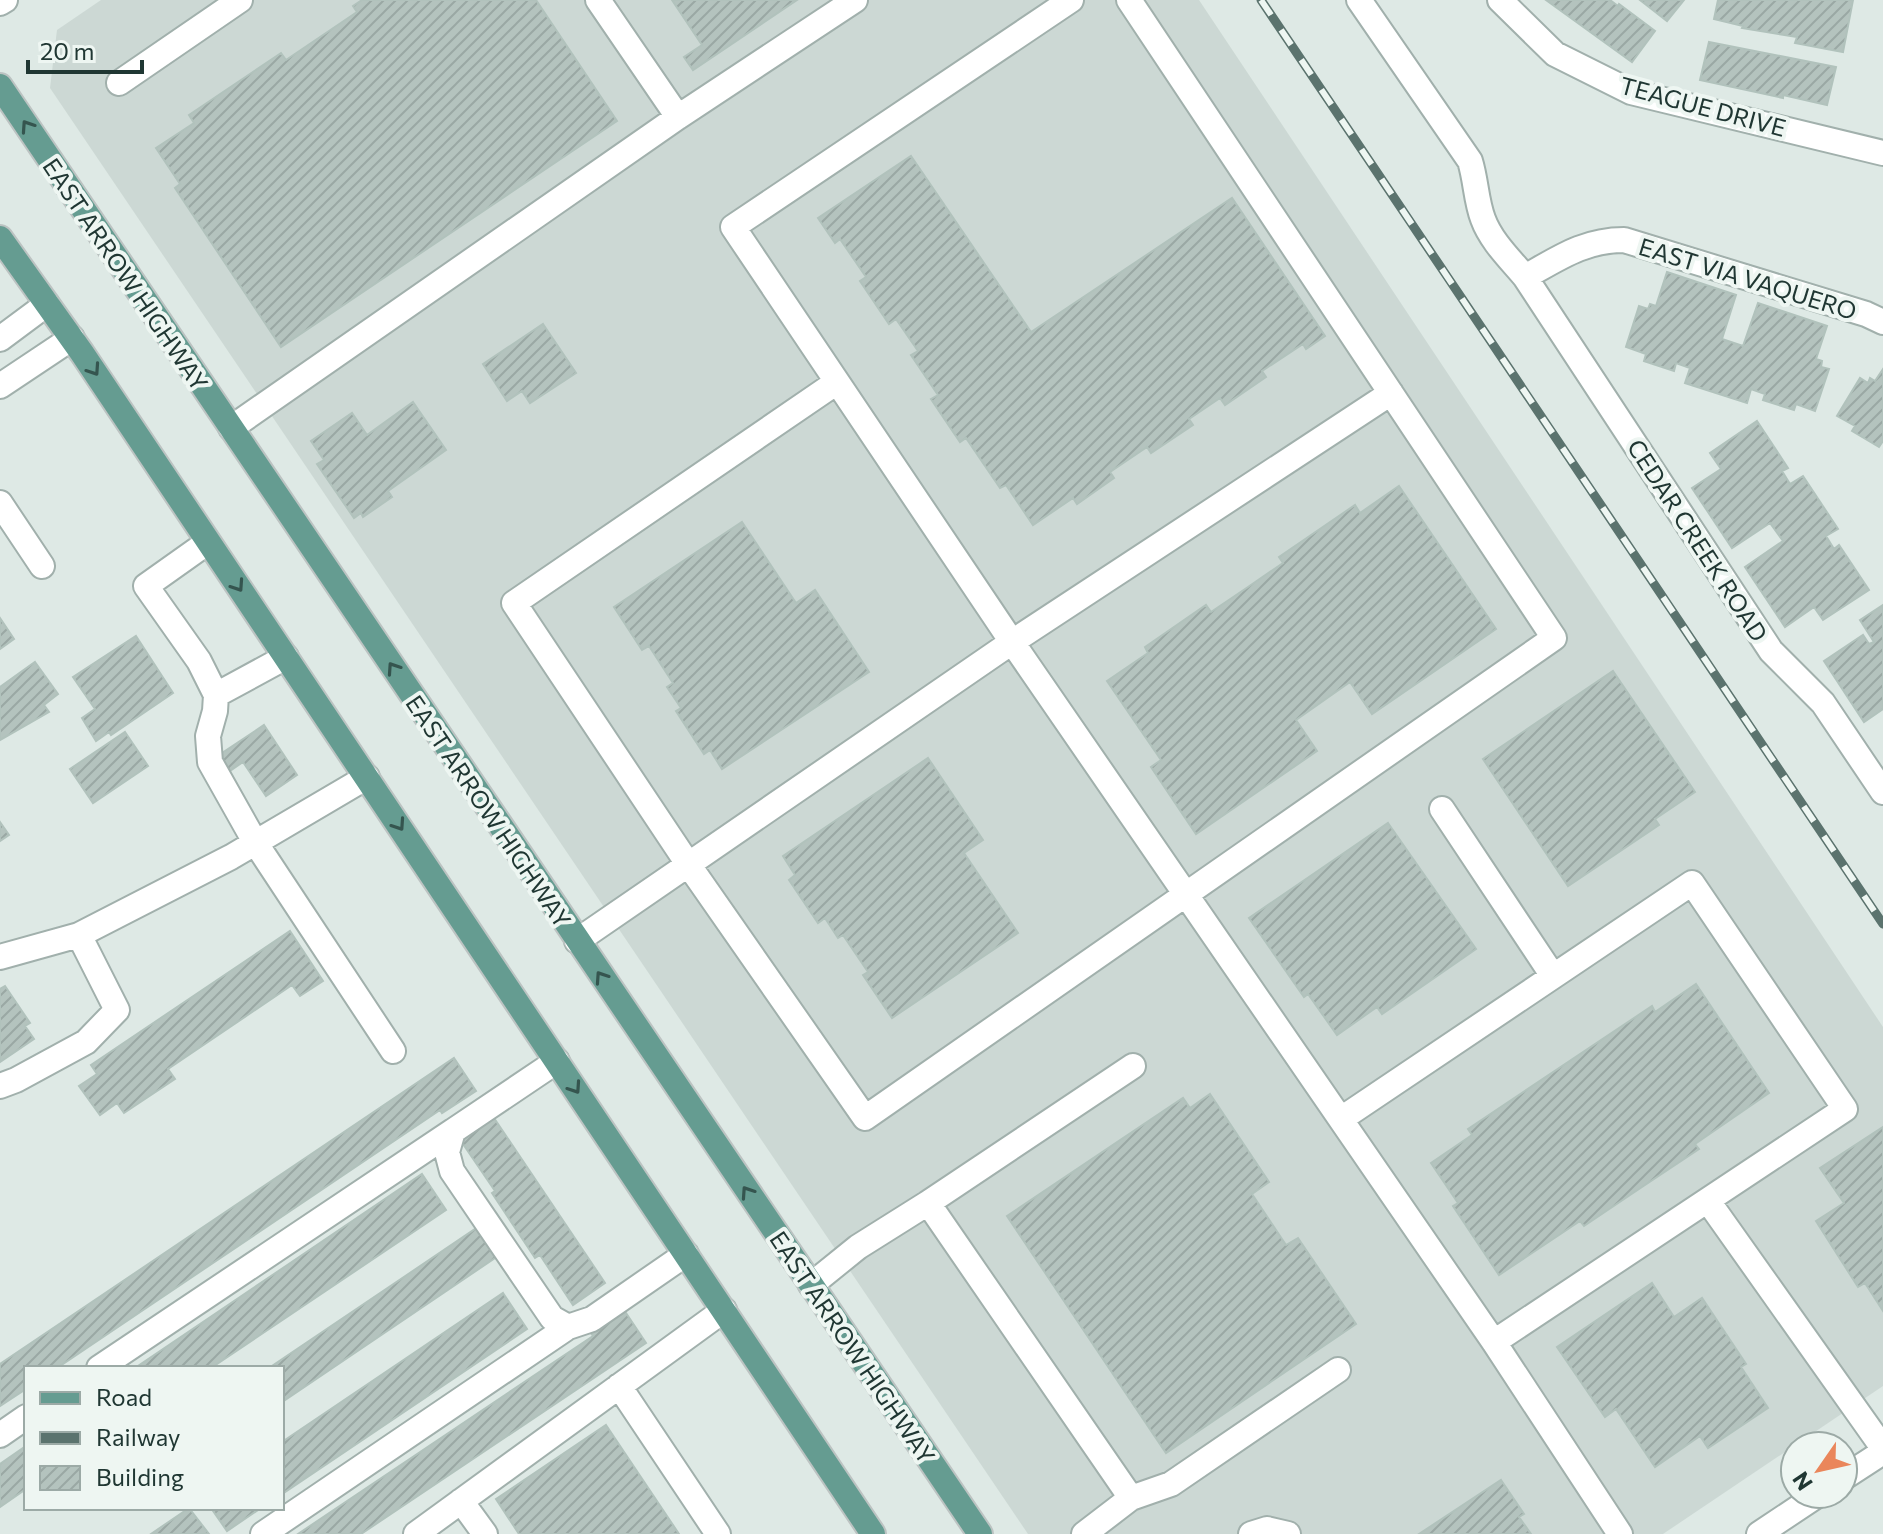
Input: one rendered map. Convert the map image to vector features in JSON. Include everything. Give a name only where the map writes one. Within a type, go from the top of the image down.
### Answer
[{"type":"main road","name":"EAST ARROW HIGHWAY","points":[[0,86],[980,1534]]},
{"type":"main road","points":[[0,238],[72,338],[873,1534]]},
{"type":"street","points":[[119,83],[240,0]]},
{"type":"street","points":[[598,0],[678,117]]},
{"type":"street","points":[[231,428],[678,117],[855,0]]},
{"type":"street","points":[[1071,0],[733,227],[1012,642],[1494,1342],[1620,1534]]},
{"type":"street","points":[[837,382],[514,603],[688,864],[865,1118],[1554,638],[1129,0]]},
{"type":"street","name":"CEDAR CREEK ROAD","points":[[1359,0],[1470,161],[1481,215],[1490,234],[1525,277],[1771,651],[1823,703],[1883,792]]},
{"type":"street","name":"TEAGUE DRIVE","points":[[1500,0],[1555,54],[1631,92],[1883,153]]},
{"type":"street","name":"EAST VIA VAQUERO","points":[[1525,277],[1569,252],[1601,240],[1624,240],[1866,314],[1883,322]]},
{"type":"street","points":[[0,339],[47,304]]},
{"type":"street","points":[[0,386],[72,338]]},
{"type":"street","points":[[577,941],[1012,642],[1391,393]]},
{"type":"street","points":[[0,503],[42,566]]},
{"type":"street","points":[[208,542],[146,586],[199,661],[216,695],[208,736],[210,762],[255,842],[393,1051]]},
{"type":"street","points":[[216,695],[286,657]]},
{"type":"street","points":[[0,957],[79,935],[255,842],[367,777]]},
{"type":"street","points":[[1442,809],[1553,976]]},
{"type":"street","points":[[1341,1119],[1692,883],[1845,1109],[1494,1342]]},
{"type":"street","points":[[0,1086],[86,1042],[117,1010],[79,935]]},
{"type":"street","points":[[102,1366],[557,1061]]},
{"type":"street","points":[[811,1285],[858,1247],[1133,1066]]},
{"type":"street","points":[[453,1131],[447,1152],[452,1171],[552,1318],[568,1327]]},
{"type":"street","points":[[1708,1201],[1883,1450],[1859,1467]]},
{"type":"street","points":[[928,1203],[1131,1498]]},
{"type":"street","points":[[263,1534],[568,1327],[592,1319],[686,1254]]},
{"type":"street","points":[[416,1534],[724,1310]]},
{"type":"street","points":[[1084,1534],[1131,1498],[1171,1484],[1338,1370]]},
{"type":"street","points":[[619,1386],[718,1534]]},
{"type":"street","points":[[0,1435],[24,1418]]},
{"type":"street","points":[[461,1501],[485,1534]]},
{"type":"street","points":[[1759,1534],[1795,1510]]},
{"type":"street","points":[[1251,1534],[1267,1529],[1288,1534]]},
{"type":"shaded area","points":[[101,0],[1199,0],[1883,1027],[1883,1386],[1818,1430],[1779,1430],[1779,1456],[1663,1534],[1028,1534],[50,88],[57,30]]},
{"type":"building","points":[[362,0],[536,0],[617,121],[281,347],[175,188],[180,184],[156,148],[194,123],[189,115],[281,53],[286,60],[357,12],[353,6]]},
{"type":"building","points":[[672,0],[797,0],[693,70],[684,57],[702,45]]},
{"type":"building","points":[[1546,0],[1610,0],[1655,31],[1632,62]]},
{"type":"building","points":[[1640,0],[1684,0],[1667,21]]},
{"type":"building","points":[[1718,0],[1853,0],[1843,52],[1795,43],[1797,37],[1742,28],[1714,19]]},
{"type":"building","points":[[1709,42],[1836,67],[1827,105],[1700,80]]},
{"type":"building","points":[[911,156],[1031,332],[1232,198],[1325,336],[1306,349],[1303,344],[1262,371],[1266,377],[1225,405],[1220,398],[1189,419],[1193,425],[1151,453],[1147,447],[1110,472],[1114,478],[1077,504],[1073,498],[1033,525],[1006,485],[1000,488],[966,438],[960,442],[931,399],[938,395],[911,355],[918,351],[896,319],[889,324],[860,281],[866,277],[840,239],[835,243],[818,218]]},
{"type":"building","points":[[1667,272],[1736,295],[1722,339],[1743,346],[1758,303],[1827,326],[1816,359],[1822,361],[1821,367],[1829,369],[1815,411],[1796,404],[1794,410],[1763,400],[1765,394],[1751,389],[1747,403],[1685,383],[1690,368],[1676,363],[1674,371],[1644,361],[1646,354],[1626,347],[1639,306],[1648,309],[1650,304],[1656,306]]},
{"type":"building","points":[[543,324],[576,373],[530,403],[522,391],[507,401],[483,364]]},
{"type":"building","points":[[1883,369],[1883,441],[1879,447],[1852,431],[1855,426],[1837,416],[1860,378],[1868,383],[1870,378],[1875,381]]},
{"type":"building","points":[[413,402],[446,450],[388,491],[392,497],[363,517],[361,513],[354,518],[317,464],[324,460],[311,441],[352,413],[367,435]]},
{"type":"building","points":[[1757,421],[1788,468],[1782,471],[1790,484],[1803,476],[1838,529],[1826,536],[1834,549],[1839,545],[1869,590],[1823,620],[1814,607],[1785,627],[1745,567],[1783,541],[1770,523],[1732,548],[1692,488],[1721,469],[1710,453]]},
{"type":"building","points":[[1399,486],[1496,629],[1372,714],[1350,682],[1296,720],[1317,751],[1196,834],[1151,767],[1161,760],[1107,681],[1148,653],[1145,647],[1206,605],[1211,612],[1248,587],[1283,563],[1279,557],[1355,505],[1360,513]]},
{"type":"building","points":[[742,522],[796,603],[815,590],[869,672],[722,769],[710,750],[704,754],[676,711],[681,708],[667,687],[673,683],[649,646],[642,650],[614,607]]},
{"type":"building","points":[[1883,605],[1883,709],[1864,722],[1824,661],[1863,635],[1869,644],[1874,642],[1860,620]]},
{"type":"building","points":[[0,618],[14,639],[0,649]]},
{"type":"building","points":[[136,636],[173,693],[111,735],[109,732],[96,741],[82,718],[95,709],[73,677]]},
{"type":"building","points":[[35,662],[58,694],[44,705],[49,712],[0,740],[0,687]]},
{"type":"building","points":[[1613,671],[1695,792],[1655,819],[1659,825],[1568,886],[1483,759]]},
{"type":"building","points":[[264,725],[297,775],[266,796],[243,762],[224,775],[213,759]]},
{"type":"building","points":[[125,732],[148,766],[93,803],[70,769]]},
{"type":"building","points":[[928,758],[983,840],[964,853],[1018,933],[892,1018],[863,975],[868,972],[843,935],[838,938],[825,918],[818,923],[789,880],[795,875],[783,856]]},
{"type":"building","points":[[0,822],[9,835],[0,841]]},
{"type":"building","points":[[1388,823],[1476,949],[1382,1014],[1377,1007],[1337,1035],[1308,994],[1304,997],[1249,918]]},
{"type":"building","points":[[290,931],[323,981],[300,996],[292,985],[168,1069],[175,1079],[124,1113],[117,1103],[100,1115],[79,1086],[97,1074],[91,1065]]},
{"type":"building","points":[[1696,984],[1769,1093],[1695,1144],[1699,1149],[1584,1226],[1580,1221],[1499,1275],[1453,1206],[1458,1203],[1431,1163],[1472,1135],[1468,1129],[1652,1006],[1655,1012]]},
{"type":"building","points":[[5,986],[30,1023],[25,1026],[34,1039],[0,1062],[0,989]]},
{"type":"building","points":[[454,1058],[476,1091],[442,1113],[440,1110],[60,1366],[24,1366],[24,1390],[0,1406],[0,1364]]},
{"type":"building","points":[[1210,1094],[1269,1182],[1252,1194],[1286,1245],[1298,1238],[1356,1324],[1166,1453],[1007,1216],[1183,1098],[1190,1108]]},
{"type":"building","points":[[494,1118],[605,1283],[573,1305],[540,1255],[535,1258],[461,1141]]},
{"type":"building","points":[[1883,1127],[1883,1311],[1865,1283],[1858,1287],[1816,1221],[1844,1203],[1820,1168]]},
{"type":"building","points":[[422,1174],[446,1210],[214,1366],[138,1366]]},
{"type":"building","points":[[478,1227],[498,1256],[284,1401],[284,1366],[272,1366]]},
{"type":"building","points":[[1652,1283],[1674,1317],[1702,1298],[1746,1364],[1741,1367],[1768,1408],[1708,1448],[1700,1436],[1655,1467],[1616,1409],[1605,1417],[1557,1347]]},
{"type":"building","points":[[503,1293],[527,1329],[284,1493],[284,1441]]},
{"type":"building","points":[[624,1310],[646,1343],[361,1534],[298,1534],[593,1336],[590,1332]]},
{"type":"building","points":[[606,1425],[679,1534],[519,1534],[496,1499]]},
{"type":"building","points":[[24,1447],[24,1490],[0,1507],[0,1464]]},
{"type":"building","points":[[1501,1480],[1524,1514],[1519,1517],[1531,1534],[1419,1534]]},
{"type":"building","points":[[191,1510],[209,1534],[151,1534]]},
{"type":"building","points":[[212,1510],[258,1510],[227,1531]]},
{"type":"railway","points":[[1261,0],[1883,924]]}]
